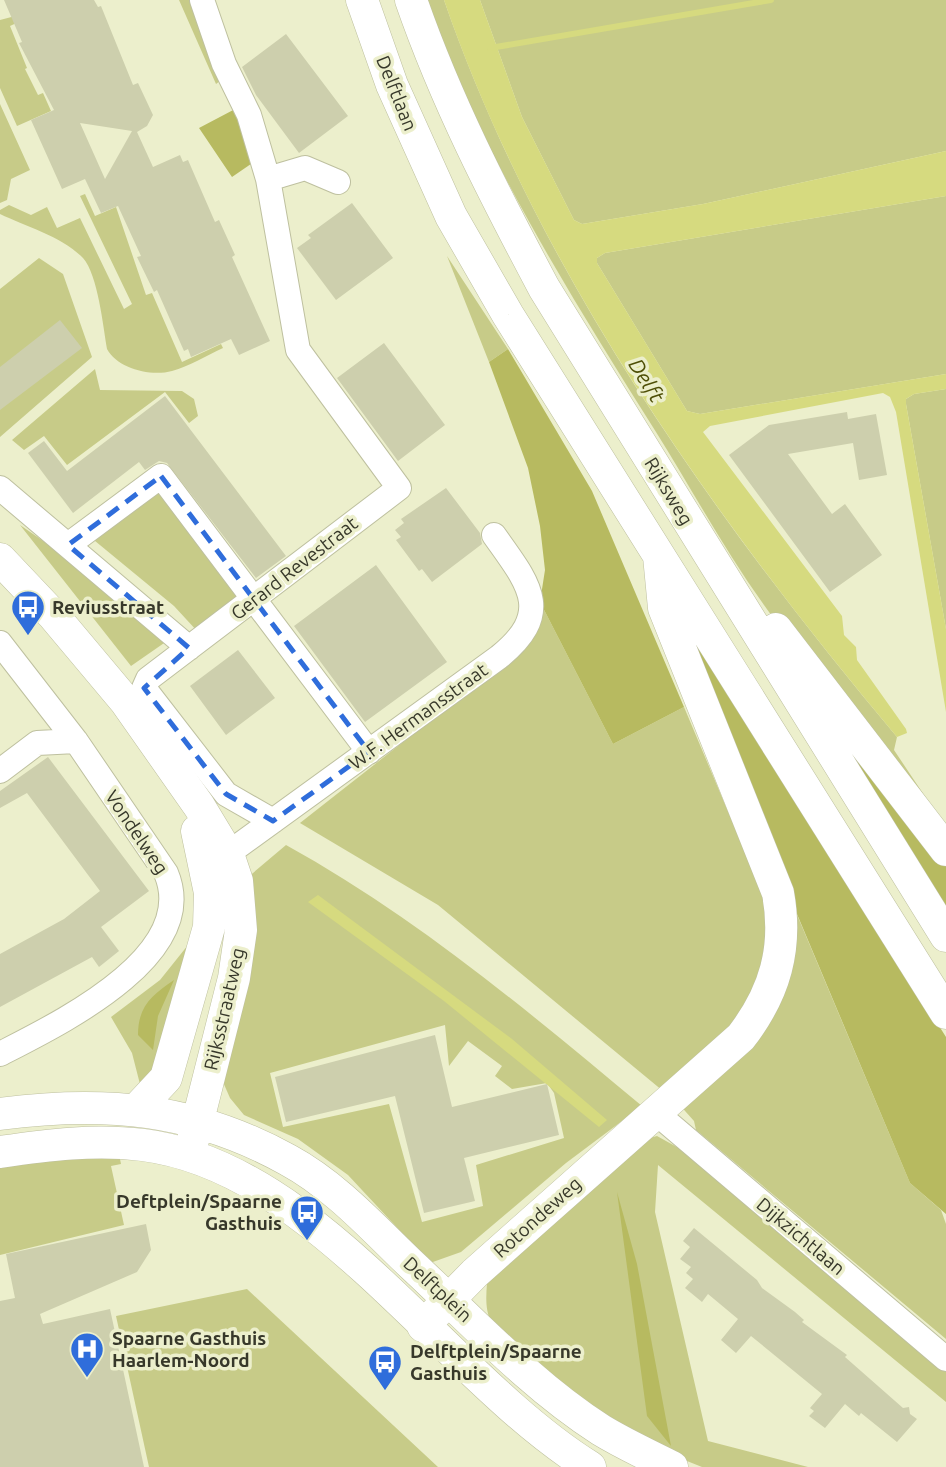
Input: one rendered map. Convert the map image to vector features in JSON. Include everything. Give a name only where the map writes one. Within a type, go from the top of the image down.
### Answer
[{"type":"main road","name":"Delftlaan","points":[[362,0],[392,85],[437,185]]},
{"type":"main road","name":"Rijksweg","points":[[411,0],[438,77],[485,178],[544,288],[946,936]]},
{"type":"main road","name":"Rijksweg","points":[[437,185],[451,216],[508,315],[659,551],[946,1013]]},
{"type":"main road","name":"Rotondeweg","points":[[423,1326],[448,1299],[730,1048],[758,1015],[775,977],[782,930],[772,874],[664,608],[659,551]]},
{"type":"main road","name":"Rijksstraatweg","points":[[0,559],[53,615],[126,702],[172,766],[237,881],[241,930],[234,978],[191,1120],[189,1155]]},
{"type":"main road","name":"Rijksstraatweg","points":[[0,578],[43,624],[197,831],[224,857]]},
{"type":"main road","points":[[722,578],[759,607],[946,850]]},
{"type":"main road","name":"Rijksstraatweg","points":[[137,1109],[166,1078],[209,927],[210,893],[197,831]]},
{"type":"main road","points":[[0,1114],[90,1106],[137,1109],[191,1120]]},
{"type":"main road","name":"Delftplein","points":[[191,1120],[250,1140],[308,1172],[354,1209],[541,1385],[601,1430],[672,1467]]},
{"type":"main road","points":[[0,1152],[41,1146],[113,1142],[145,1145],[189,1155]]},
{"type":"main road","name":"Delftplein","points":[[189,1155],[224,1168],[291,1208],[540,1432],[590,1467]]},
{"type":"street","points":[[202,0],[224,64],[249,115],[268,179],[305,169],[338,182]]},
{"type":"street","name":"Gerard Revestraat","points":[[189,648],[399,488],[298,351],[268,179]]},
{"type":"street","points":[[68,545],[161,475],[369,752]]},
{"type":"street","points":[[0,488],[189,648],[148,679],[144,688],[226,794],[273,821]]},
{"type":"street","name":"W.F. Hermansstraat","points":[[224,857],[499,657],[524,632],[532,610],[530,591],[494,536]]},
{"type":"street","name":"Vondelweg","points":[[0,643],[76,741],[166,873],[171,894],[167,924],[147,957],[92,1001],[0,1054]]},
{"type":"street","points":[[0,771],[37,743],[76,741]]},
{"type":"street","name":"Dijkzichtlaan","points":[[655,1112],[946,1359]]},
{"type":"highlighted area","points":[[161,476],[369,752],[273,821],[226,794],[144,688],[189,648],[68,545]]},
{"type":"shaded area","points":[[179,0],[194,0],[224,78],[216,84]]},
{"type":"shaded area","points":[[425,0],[444,0],[483,101],[529,199],[580,295],[637,389],[762,568],[897,737],[894,750],[946,828],[798,650],[730,554],[529,222],[473,113]]},
{"type":"shaded area","points":[[480,0],[946,0],[946,151],[703,204],[582,224],[574,220],[522,117]]},
{"type":"shaded area","points":[[38,10],[38,13],[10,26],[27,68],[25,69],[38,95],[43,93],[51,111],[17,126],[0,88],[0,20]]},
{"type":"shaded area","points":[[0,104],[30,170],[11,179],[7,200],[0,203]]},
{"type":"shaded area","points":[[237,108],[258,159],[232,177],[199,128]]},
{"type":"shaded area","points":[[85,194],[95,216],[116,207],[146,295],[152,293],[182,362],[221,344],[223,348],[163,373],[144,372],[126,366],[112,356],[107,349],[93,276],[83,258],[55,238],[0,214],[0,210],[9,205],[31,215],[47,207],[57,228],[80,218],[124,309],[132,304],[80,196]]},
{"type":"shaded area","points":[[946,196],[946,374],[700,414],[687,411],[597,263],[597,258],[605,253]]},
{"type":"shaded area","points":[[447,256],[508,349],[489,362]]},
{"type":"shaded area","points":[[39,258],[63,274],[92,357],[0,437],[0,289]]},
{"type":"shaded area","points":[[508,349],[592,491],[684,707],[613,744],[540,602],[545,570],[540,526],[528,468],[489,362]]},
{"type":"shaded area","points":[[95,369],[100,390],[182,391],[194,399],[198,416],[189,423],[165,392],[67,465],[44,436],[24,450],[12,440]]},
{"type":"shaded area","points":[[946,389],[946,629],[906,399],[914,394]]},
{"type":"shaded area","points":[[160,485],[242,600],[198,632],[174,606],[89,536]]},
{"type":"shaded area","points":[[20,525],[78,565],[167,641],[131,666]]},
{"type":"shaded area","points":[[540,602],[613,744],[684,707],[777,928],[745,1019],[663,1091],[438,905],[300,823],[477,684]]},
{"type":"shaded area","points":[[675,610],[946,1037],[946,1214],[910,1183],[671,614]]},
{"type":"shaded area","points":[[813,697],[946,865],[946,913]]},
{"type":"shaded area","points":[[286,845],[334,873],[426,934],[514,1001],[642,1106],[566,1163],[461,1252],[430,1263],[348,1175],[298,1139],[244,1115],[230,1098],[223,1082],[247,878]],"holes":[[[445,1025],[449,1066],[468,1041],[502,1066],[495,1076],[512,1089],[547,1083],[554,1093],[564,1138],[476,1165],[483,1206],[422,1222],[389,1104],[283,1127],[270,1073]]]},
{"type":"shaded area","points":[[795,910],[910,1183],[941,1210],[946,1224],[946,1339],[696,1130],[694,1121],[677,1102],[726,1060]]},
{"type":"shaded area","points":[[188,945],[158,1075],[142,1092],[132,1053],[111,1017],[160,980]]},
{"type":"shaded area","points":[[174,980],[158,1016],[153,1050],[138,1035],[141,1016],[153,996]]},
{"type":"shaded area","points":[[657,1136],[684,1151],[946,1366],[946,1402],[658,1165],[655,1212],[708,1441],[808,1467],[702,1467],[617,1427],[514,1347],[492,1324],[486,1304],[487,1283],[646,1139]]},
{"type":"shaded area","points":[[119,1154],[121,1164],[111,1166],[124,1225],[0,1255],[0,1164]]},
{"type":"shaded area","points":[[617,1192],[637,1264],[671,1446],[647,1416]]},
{"type":"shaded area","points":[[247,1289],[438,1467],[149,1467],[116,1316]]},
{"type":"water","name":"Delft","points":[[444,0],[480,0],[522,117],[574,220],[582,224],[703,204],[946,151],[946,196],[605,253],[597,258],[597,263],[687,411],[700,414],[946,374],[946,389],[914,394],[906,399],[906,404],[946,629],[946,712],[896,412],[890,397],[883,393],[710,426],[703,432],[842,616],[844,635],[856,647],[857,660],[906,729],[907,733],[897,737],[763,568],[698,480],[637,388],[580,295],[528,199],[483,100]]},
{"type":"water","points":[[318,895],[512,1039],[607,1120],[599,1127],[444,1001],[308,902]]},
{"type":"building","points":[[4,0],[94,0],[98,7],[101,6],[133,85],[138,83],[153,115],[147,126],[137,132],[153,167],[180,155],[183,162],[188,160],[215,222],[219,220],[235,255],[232,257],[270,341],[239,355],[231,339],[191,357],[188,349],[184,351],[157,290],[154,292],[137,257],[141,256],[118,206],[101,213],[85,179],[62,189],[31,120],[54,110],[19,43],[22,42]],"holes":[[[80,123],[132,131],[105,179]]]},
{"type":"building","points":[[286,34],[348,116],[299,153],[256,95],[242,67]]},
{"type":"building","points":[[352,203],[393,258],[336,300],[297,248],[311,238],[308,235]]},
{"type":"building","points":[[60,320],[82,348],[0,410],[0,367]]},
{"type":"building","points":[[384,343],[445,425],[398,461],[337,378]]},
{"type":"building","points":[[165,396],[286,556],[256,578],[167,463],[159,461],[145,470],[139,462],[73,513],[28,453],[44,441],[67,471]]},
{"type":"building","points":[[847,412],[848,419],[876,414],[887,475],[859,480],[853,443],[788,454],[832,514],[845,504],[882,555],[830,592],[729,455],[769,425]]},
{"type":"building","points":[[446,488],[480,533],[482,544],[432,582],[422,569],[419,571],[396,540],[401,537],[395,530],[404,523],[401,519]]},
{"type":"building","points":[[376,565],[447,662],[365,722],[294,626]]},
{"type":"building","points":[[238,650],[275,698],[226,735],[190,686]]},
{"type":"building","points":[[48,757],[149,891],[101,927],[119,951],[99,967],[92,957],[0,1007],[0,954],[64,919],[100,891],[27,793],[0,808],[0,791]]},
{"type":"building","points":[[435,1035],[452,1107],[547,1084],[559,1135],[464,1158],[475,1201],[424,1213],[395,1096],[286,1122],[275,1077]]},
{"type":"building","points":[[146,1224],[151,1250],[137,1272],[40,1314],[43,1324],[110,1309],[144,1467],[0,1467],[0,1301],[15,1298],[6,1254]]},
{"type":"building","points":[[694,1228],[757,1280],[762,1288],[795,1312],[804,1320],[802,1322],[847,1355],[845,1357],[903,1408],[909,1407],[910,1414],[917,1419],[897,1442],[861,1413],[859,1416],[845,1404],[825,1428],[809,1416],[814,1411],[810,1408],[822,1394],[751,1336],[736,1353],[721,1340],[738,1319],[708,1294],[702,1302],[685,1288],[693,1279],[686,1273],[691,1267],[680,1259],[690,1247],[683,1241]]},
{"type":"waterway","points":[[490,48],[771,0]]},
{"type":"place","name":"Reviusstraat","points":[[28,637]]},
{"type":"place","name":"Deftplein/Spaarne Gasthuis","points":[[307,1242]]},
{"type":"place","name":"Spaarne Gasthuis Haarlem-Noord","points":[[87,1379]]},
{"type":"place","name":"Delftplein/Spaarne Gasthuis","points":[[385,1392]]}]
